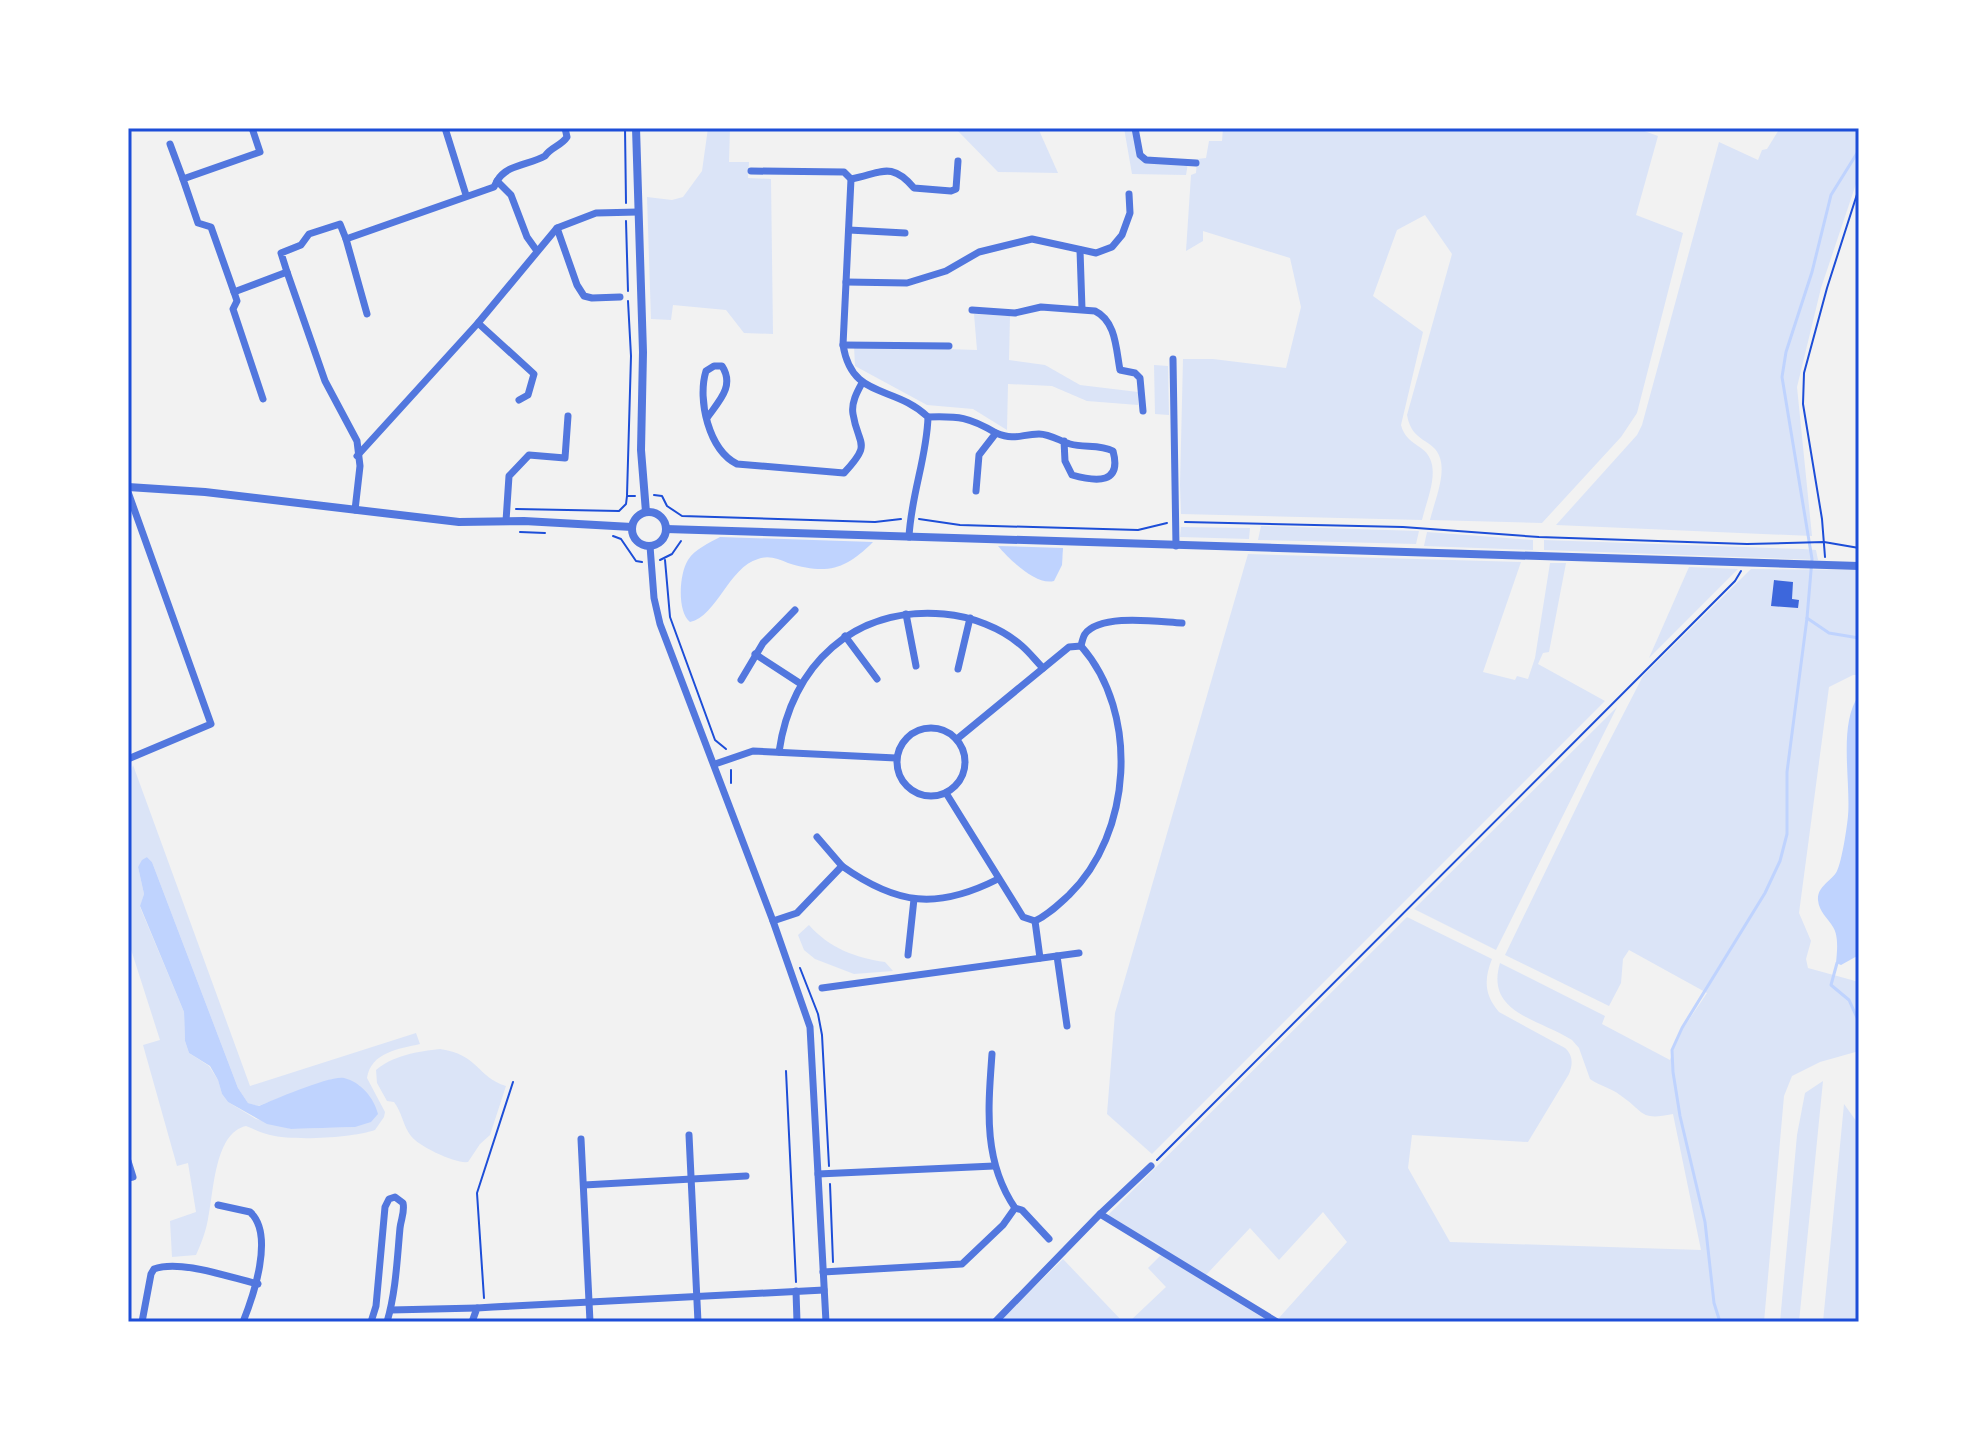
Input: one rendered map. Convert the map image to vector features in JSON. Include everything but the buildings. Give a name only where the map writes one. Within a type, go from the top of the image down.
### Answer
[{"type":"street","points":[[183,179],[260,152],[252,128]]},
{"type":"street","points":[[445,128],[466,195]]},
{"type":"street","points":[[636,128],[643,352],[641,450],[646,512]]},
{"type":"street","points":[[1135,128],[1140,155],[1146,160],[1196,163]]},
{"type":"street","points":[[346,239],[494,187],[499,176],[514,166],[545,156],[549,149],[564,141],[565,130]]},
{"type":"street","points":[[170,144],[198,223],[211,227],[237,301],[233,309],[263,399]]},
{"type":"street","points":[[851,179],[893,170],[914,188],[951,191],[956,189],[958,161]]},
{"type":"street","points":[[751,171],[844,172],[851,179],[843,345],[846,363],[862,383],[916,405],[928,417],[959,416],[971,419],[1010,439],[1041,434],[1113,451],[1117,465],[1115,472],[1090,480],[1072,475],[1065,461],[1064,441]]},
{"type":"street","points":[[497,181],[511,195],[527,237],[537,251]]},
{"type":"street","points":[[846,282],[907,283],[946,271],[979,252],[1032,239],[1096,253],[1112,247],[1122,235],[1130,213],[1129,194]]},
{"type":"street","points":[[357,456],[478,323],[557,228],[596,213],[638,212]]},
{"type":"street","points":[[355,510],[360,466],[357,441],[325,381],[281,253],[301,245],[309,234],[340,224],[367,314]]},
{"type":"street","points":[[557,228],[584,296],[620,297]]},
{"type":"street","points":[[849,230],[905,233]]},
{"type":"street","points":[[1080,250],[1082,309]]},
{"type":"street","points":[[234,292],[287,272]]},
{"type":"street","points":[[972,310],[1015,313],[1041,307],[1095,311],[1110,323],[1120,370],[1135,373],[1140,378],[1143,411]]},
{"type":"street","points":[[478,323],[534,374],[528,395],[519,400]]},
{"type":"street","points":[[843,345],[949,346]]},
{"type":"street","points":[[1173,359],[1176,546]]},
{"type":"street","points":[[707,418],[727,389],[727,377],[722,366],[706,371],[702,383],[707,418],[726,459],[737,464],[844,473],[859,457],[862,438],[852,412],[862,383]]},
{"type":"street","points":[[506,521],[509,476],[529,455],[565,458],[568,416]]},
{"type":"street","points":[[909,537],[928,417]]},
{"type":"street","points":[[976,491],[979,455],[996,433]]},
{"type":"street","points":[[128,759],[211,724],[128,490],[205,492],[459,522],[632,527]]},
{"type":"street","points":[[646,512],[662,518],[666,529],[662,541],[650,546],[638,543],[632,527],[634,520],[646,512]]},
{"type":"street","points":[[666,529],[1859,566]]},
{"type":"street","points":[[650,546],[654,598],[660,624],[715,764],[810,1027],[826,1322]]},
{"type":"street","points":[[741,680],[755,654],[795,610]]},
{"type":"street","points":[[779,752],[783,727],[801,684],[825,654],[845,636],[884,618],[924,612],[970,618],[1021,644],[1043,668]]},
{"type":"street","points":[[906,614],[916,666]]},
{"type":"street","points":[[958,669],[970,618]]},
{"type":"street","points":[[1081,646],[1086,633],[1102,623],[1120,620],[1182,623]]},
{"type":"street","points":[[845,636],[877,679]]},
{"type":"street","points":[[957,739],[1069,647],[1081,646]]},
{"type":"street","points":[[946,793],[1023,917],[1035,921],[1044,917],[1077,887],[1096,861],[1109,832],[1118,801],[1122,754],[1105,687],[1081,646]]},
{"type":"street","points":[[755,654],[801,684]]},
{"type":"street","points":[[934,727],[946,730],[957,739],[964,749],[966,762],[964,775],[957,786],[932,797],[918,794],[906,786],[898,773],[896,758],[900,745],[909,735],[934,727]]},
{"type":"street","points":[[715,764],[753,751],[896,758]]},
{"type":"street","points":[[817,837],[842,866],[868,884],[914,899],[948,898],[998,879]]},
{"type":"street","points":[[773,921],[797,913],[842,866]]},
{"type":"street","points":[[908,955],[914,899]]},
{"type":"street","points":[[1035,921],[1040,958]]},
{"type":"street","points":[[822,988],[1079,953]]},
{"type":"street","points":[[1057,956],[1067,1026]]},
{"type":"street","points":[[992,1054],[988,1122],[994,1166],[1015,1208],[1022,1210],[1049,1239]]},
{"type":"street","points":[[689,1135],[698,1322]]},
{"type":"street","points":[[581,1139],[590,1322]]},
{"type":"street","points":[[128,1161],[133,1177],[128,1178]]},
{"type":"street","points":[[818,1174],[994,1166]]},
{"type":"street","points":[[995,1322],[1151,1166]]},
{"type":"street","points":[[584,1185],[746,1176]]},
{"type":"street","points":[[371,1322],[376,1306],[385,1207],[389,1199],[395,1197],[403,1203],[405,1211],[387,1322]]},
{"type":"street","points":[[218,1205],[245,1210],[255,1216],[261,1246],[258,1284],[243,1322]]},
{"type":"street","points":[[823,1272],[962,1264],[1003,1225],[1015,1208]]},
{"type":"street","points":[[1100,1214],[1277,1322]]},
{"type":"street","points":[[142,1322],[151,1274],[160,1267],[198,1270],[258,1284]]},
{"type":"street","points":[[391,1310],[824,1290]]},
{"type":"street","points":[[796,1291],[797,1322]]},
{"type":"street","points":[[472,1322],[481,1308]]},
{"type":"path","points":[[614,511],[624,508],[627,496],[631,352],[625,128]]},
{"type":"path","points":[[1823,566],[1803,404],[1804,373],[1859,188]]},
{"type":"path","points":[[627,496],[662,496],[667,506],[682,516],[875,522],[910,519],[978,526],[1138,530],[1176,522],[1403,527],[1539,537],[1747,544],[1822,542],[1859,548]]},
{"type":"path","points":[[665,560],[670,617],[715,740],[731,758],[731,783]]},
{"type":"path","points":[[1151,1166],[1735,581],[1745,563]]},
{"type":"path","points":[[786,1071],[796,1291]]},
{"type":"path","points":[[481,1308],[477,1193],[513,1082]]},
{"type":"shaded area","points":[[708,128],[730,128],[729,162],[749,162],[748,178],[771,179],[773,334],[744,333],[726,310],[673,305],[671,320],[651,319],[647,197],[672,200],[683,197],[702,171]]},
{"type":"shaded area","points":[[955,128],[1038,128],[1058,173],[998,172]]},
{"type":"shaded area","points":[[1124,128],[1135,128],[1140,155],[1188,163],[1186,175],[1132,174]]},
{"type":"shaded area","points":[[1223,128],[1636,128],[1658,136],[1636,215],[1683,233],[1637,413],[1621,437],[1542,523],[1430,520],[1441,481],[1440,458],[1433,447],[1413,431],[1407,415],[1452,254],[1425,215],[1397,230],[1373,296],[1423,332],[1401,425],[1406,436],[1428,455],[1432,463],[1432,482],[1422,520],[1181,514],[1183,359],[1213,359],[1286,368],[1301,307],[1290,258],[1203,231],[1203,241],[1186,251],[1191,175],[1196,173],[1197,159],[1206,158],[1209,141],[1222,141]]},
{"type":"shaded area","points":[[1780,128],[1859,128],[1859,175],[1821,288],[1797,387],[1812,536],[1556,525],[1637,435],[1642,425],[1719,142],[1758,160]]},
{"type":"shaded area","points":[[974,314],[1010,316],[1009,360],[1045,365],[1080,385],[1138,392],[1138,405],[1087,401],[1052,386],[1008,384],[1007,430],[973,409],[927,405],[855,366],[854,346],[977,350]]},
{"type":"shaded area","points":[[1154,365],[1168,366],[1169,415],[1155,414]]},
{"type":"shaded area","points":[[1261,526],[1419,531],[1416,544],[1258,540]]},
{"type":"shaded area","points":[[1181,527],[1250,528],[1249,539],[1180,537]]},
{"type":"shaded area","points":[[1427,532],[1533,540],[1533,550],[1424,546]]},
{"type":"shaded area","points":[[1544,540],[1803,549],[1816,550],[1818,560],[1544,550]]},
{"type":"shaded area","points":[[1248,554],[1521,562],[1483,672],[1515,680],[1517,676],[1528,679],[1535,658],[1550,563],[1566,563],[1549,652],[1543,653],[1538,664],[1605,701],[1152,1154],[1107,1114],[1115,1013]]},
{"type":"shaded area","points":[[1689,567],[1738,569],[1649,658]]},
{"type":"shaded area","points":[[1751,569],[1859,570],[1859,675],[1829,687],[1799,913],[1811,941],[1806,959],[1808,968],[1859,982],[1859,1051],[1820,1062],[1792,1076],[1784,1096],[1764,1322],[1283,1322],[1278,1319],[1347,1242],[1323,1212],[1279,1260],[1250,1228],[1206,1275],[1108,1215],[1407,917],[1492,959],[1487,987],[1490,999],[1499,1012],[1565,1048],[1572,1060],[1569,1074],[1528,1142],[1412,1135],[1408,1168],[1450,1242],[1701,1250],[1673,1114],[1648,1116],[1617,1093],[1590,1079],[1579,1048],[1572,1040],[1507,1004],[1497,980],[1500,963],[1605,1016],[1602,1024],[1670,1060],[1678,1036],[1707,993],[1629,950],[1623,959],[1621,983],[1609,1006],[1505,955],[1643,676]]},
{"type":"shaded area","points":[[1617,707],[1496,950],[1414,909],[1614,710]]},
{"type":"shaded area","points":[[133,765],[250,1086],[416,1033],[420,1044],[387,1053],[370,1069],[367,1078],[385,1112],[375,1130],[338,1137],[308,1138],[270,1135],[246,1126],[235,1131],[221,1152],[206,1228],[196,1255],[172,1257],[170,1221],[196,1212],[188,1163],[177,1166],[143,1045],[160,1040],[128,940],[128,768],[131,771]],"holes":[[[147,857],[152,862],[238,1088],[248,1103],[258,1106],[332,1079],[346,1079],[360,1086],[355,1127],[291,1129],[256,1119],[228,1102],[209,1066],[189,1053],[185,1041],[184,1012],[140,907],[144,894],[138,867]]]},
{"type":"shaded area","points":[[809,925],[834,946],[853,955],[885,962],[893,971],[854,974],[815,959],[804,950],[798,935]]},
{"type":"shaded area","points":[[440,1049],[462,1056],[506,1086],[490,1135],[468,1162],[447,1157],[415,1140],[408,1132],[397,1106],[387,1101],[377,1083],[376,1070],[390,1061]]},
{"type":"shaded area","points":[[1823,1081],[1799,1322],[1780,1322],[1797,1135],[1805,1093]]},
{"type":"shaded area","points":[[1844,1104],[1859,1125],[1859,1322],[1823,1322]]},
{"type":"shaded area","points":[[1161,1255],[1270,1322],[1129,1322],[1166,1287],[1148,1268]]},
{"type":"shaded area","points":[[1063,1259],[1123,1322],[999,1322]]},
{"type":"water","points":[[720,537],[873,542],[853,559],[835,568],[814,569],[773,558],[758,559],[739,571],[708,611],[690,622],[681,602],[685,566],[694,553]]},
{"type":"water","points":[[998,546],[1063,548],[1062,565],[1054,581],[1039,579],[1016,564]]},
{"type":"water","points":[[1859,695],[1859,955],[1841,965],[1836,963],[1835,931],[1822,911],[1818,895],[1837,871],[1842,852],[1848,816],[1847,737],[1853,707]]},
{"type":"water","points":[[147,857],[152,862],[238,1088],[248,1103],[259,1106],[315,1084],[344,1078],[361,1087],[373,1102],[378,1114],[371,1122],[355,1127],[291,1129],[267,1124],[228,1102],[210,1066],[189,1053],[185,1041],[184,1012],[140,906],[144,894],[138,867]]},
{"type":"waterway","points":[[1859,150],[1831,195],[1812,272],[1786,352],[1782,377],[1812,559],[1807,618],[1829,633],[1859,638]]},
{"type":"waterway","points":[[1720,1322],[1714,1303],[1705,1222],[1680,1116],[1672,1050],[1682,1028],[1765,893],[1780,861],[1787,834],[1787,772],[1807,618]]},
{"type":"waterway","points":[[1837,963],[1831,985],[1849,1000],[1859,1022]]}]
